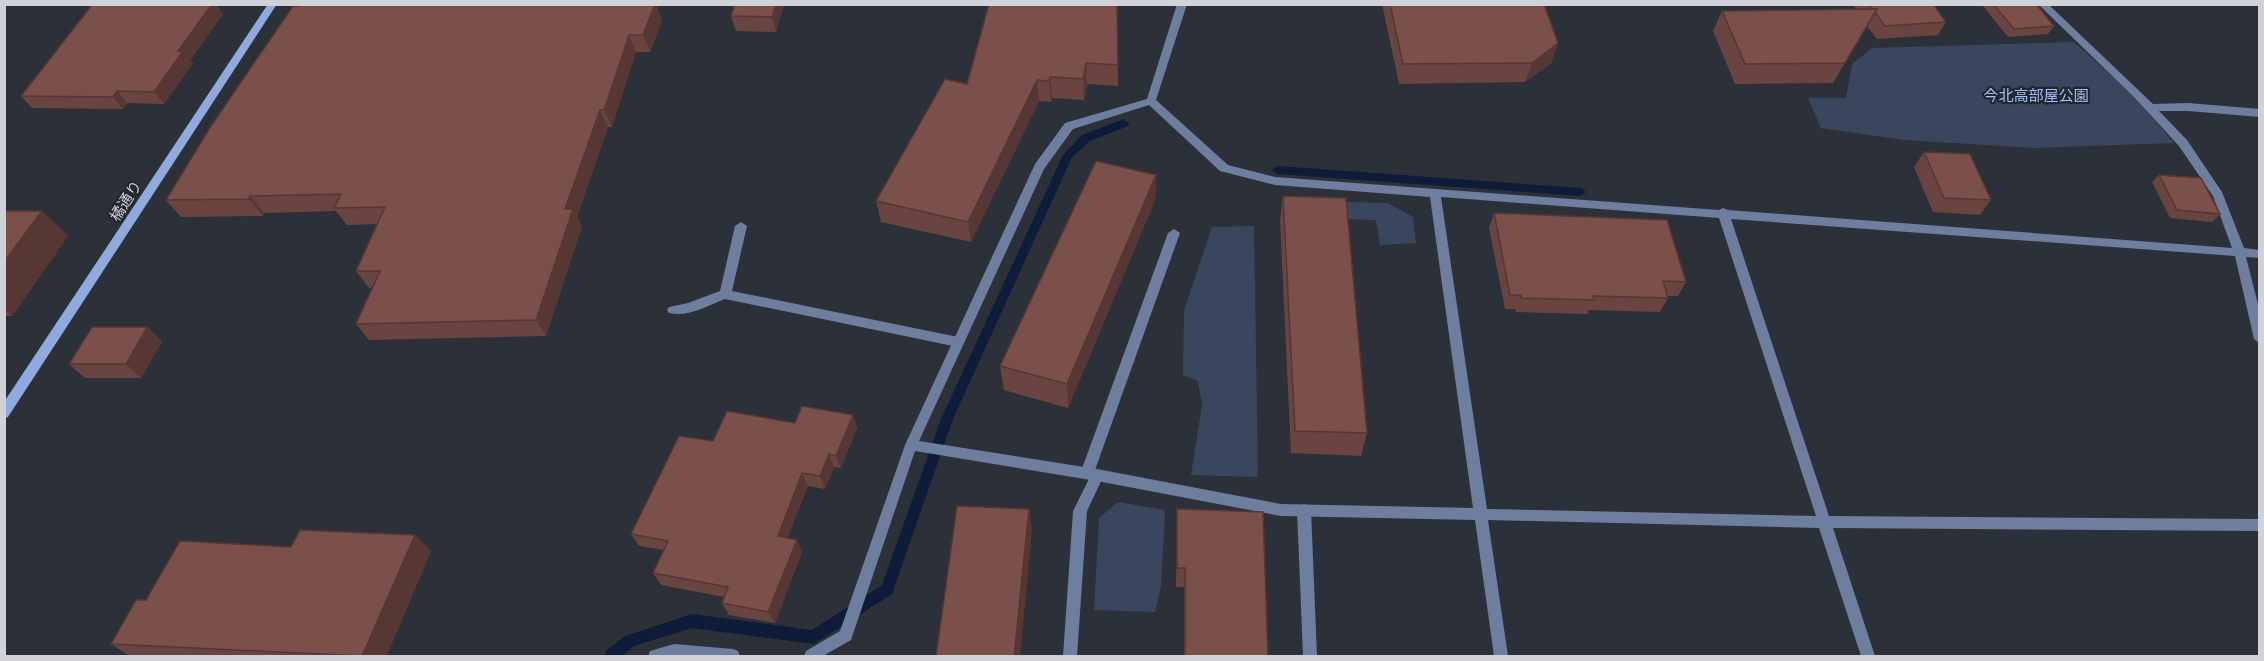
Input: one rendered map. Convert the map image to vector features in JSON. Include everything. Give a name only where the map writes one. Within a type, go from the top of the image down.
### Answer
[{"type":"street","name":"橘通り","points":[[4,413],[273,4]]},
{"type":"street","points":[[1151,101],[1182,4]]},
{"type":"street","points":[[2042,4],[2183,143],[2218,195],[2239,251],[2259,339]]},
{"type":"street","points":[[1151,101],[1224,168],[1275,181],[1435,194],[1723,212],[2259,254]]},
{"type":"street","points":[[811,657],[828,651],[846,635],[911,445],[1039,167],[1070,126],[1151,101]]},
{"type":"street","points":[[2150,108],[2188,107],[2259,113]]},
{"type":"street","points":[[1435,194],[1502,657]]},
{"type":"street","points":[[1723,212],[1868,657]]},
{"type":"street","points":[[725,294],[741,226]]},
{"type":"street","points":[[1070,657],[1080,511],[1174,233]]},
{"type":"street","points":[[673,310],[689,308],[725,294],[958,342]]},
{"type":"street","points":[[911,445],[1281,510],[1824,522],[2259,525]]},
{"type":"street","points":[[1304,510],[1310,657]]},
{"type":"street","points":[[655,657],[674,651],[734,657]]},
{"type":"green space","name":"今北高部屋公園","points":[[2074,42],[2130,92],[2174,143],[2035,148],[1904,140],[1821,128],[1808,98],[1846,98],[1852,64],[1872,48]]},
{"type":"green space","points":[[1307,201],[1388,203],[1413,217],[1416,243],[1380,245],[1376,220],[1308,218]]},
{"type":"green space","points":[[1254,226],[1258,477],[1191,475],[1202,405],[1198,381],[1183,375],[1184,310],[1212,227]]},
{"type":"green space","points":[[1118,502],[1165,510],[1161,586],[1155,612],[1094,610],[1099,518]]},
{"type":"building","points":[[212,4],[178,51],[183,51],[154,92],[117,91],[113,97],[21,96],[92,5]]},
{"type":"building","points":[[301,4],[655,4],[643,35],[629,35],[604,110],[600,110],[565,209],[573,209],[536,320],[356,324],[380,271],[356,271],[385,207],[334,208],[341,194],[250,196],[249,199],[166,200],[211,126],[293,6]]},
{"type":"building","points":[[735,4],[776,4],[772,17],[731,16]]},
{"type":"building","points":[[989,4],[1117,4],[1118,65],[1086,63],[1083,79],[1050,77],[1049,81],[1037,80],[968,222],[876,201],[945,79],[967,84]]},
{"type":"building","points":[[1390,4],[1544,4],[1558,43],[1532,63],[1403,64]]},
{"type":"building","points":[[1869,4],[1933,4],[1946,22],[1885,26],[1875,12],[1877,9],[1872,9]]},
{"type":"building","points":[[1993,4],[2036,4],[2054,26],[2014,29]]},
{"type":"building","points":[[1877,9],[1845,63],[1745,64],[1722,11]]},
{"type":"building","points":[[1924,152],[1970,154],[1991,200],[1944,198]]},
{"type":"building","points":[[1096,161],[1156,175],[1067,384],[1000,366]]},
{"type":"building","points":[[2159,175],[2201,178],[2220,214],[2177,210]]},
{"type":"building","points":[[1283,196],[1346,198],[1367,433],[1295,431]]},
{"type":"building","points":[[4,211],[42,211],[4,262]]},
{"type":"building","points":[[1494,213],[1667,220],[1686,282],[1663,281],[1668,298],[1593,296],[1594,300],[1521,298],[1521,295],[1510,295]]},
{"type":"building","points":[[92,327],[147,327],[126,364],[69,364]]},
{"type":"building","points":[[802,406],[853,415],[836,456],[829,454],[820,476],[802,473],[778,536],[797,540],[768,612],[722,603],[728,587],[653,573],[668,541],[631,534],[679,436],[713,441],[727,411],[795,423]]},
{"type":"building","points":[[957,506],[1029,509],[1014,657],[936,657]]},
{"type":"building","points":[[1177,509],[1263,512],[1268,657],[1185,657],[1185,568],[1177,568]]},
{"type":"building","points":[[300,530],[415,535],[362,656],[111,644],[136,600],[146,600],[180,541],[291,547]]},
{"type":"waterway","points":[[611,656],[630,641],[692,621],[814,637],[887,589],[947,419],[1068,155],[1086,138],[1124,123]]},
{"type":"waterway","points":[[1277,170],[1581,192]]}]
